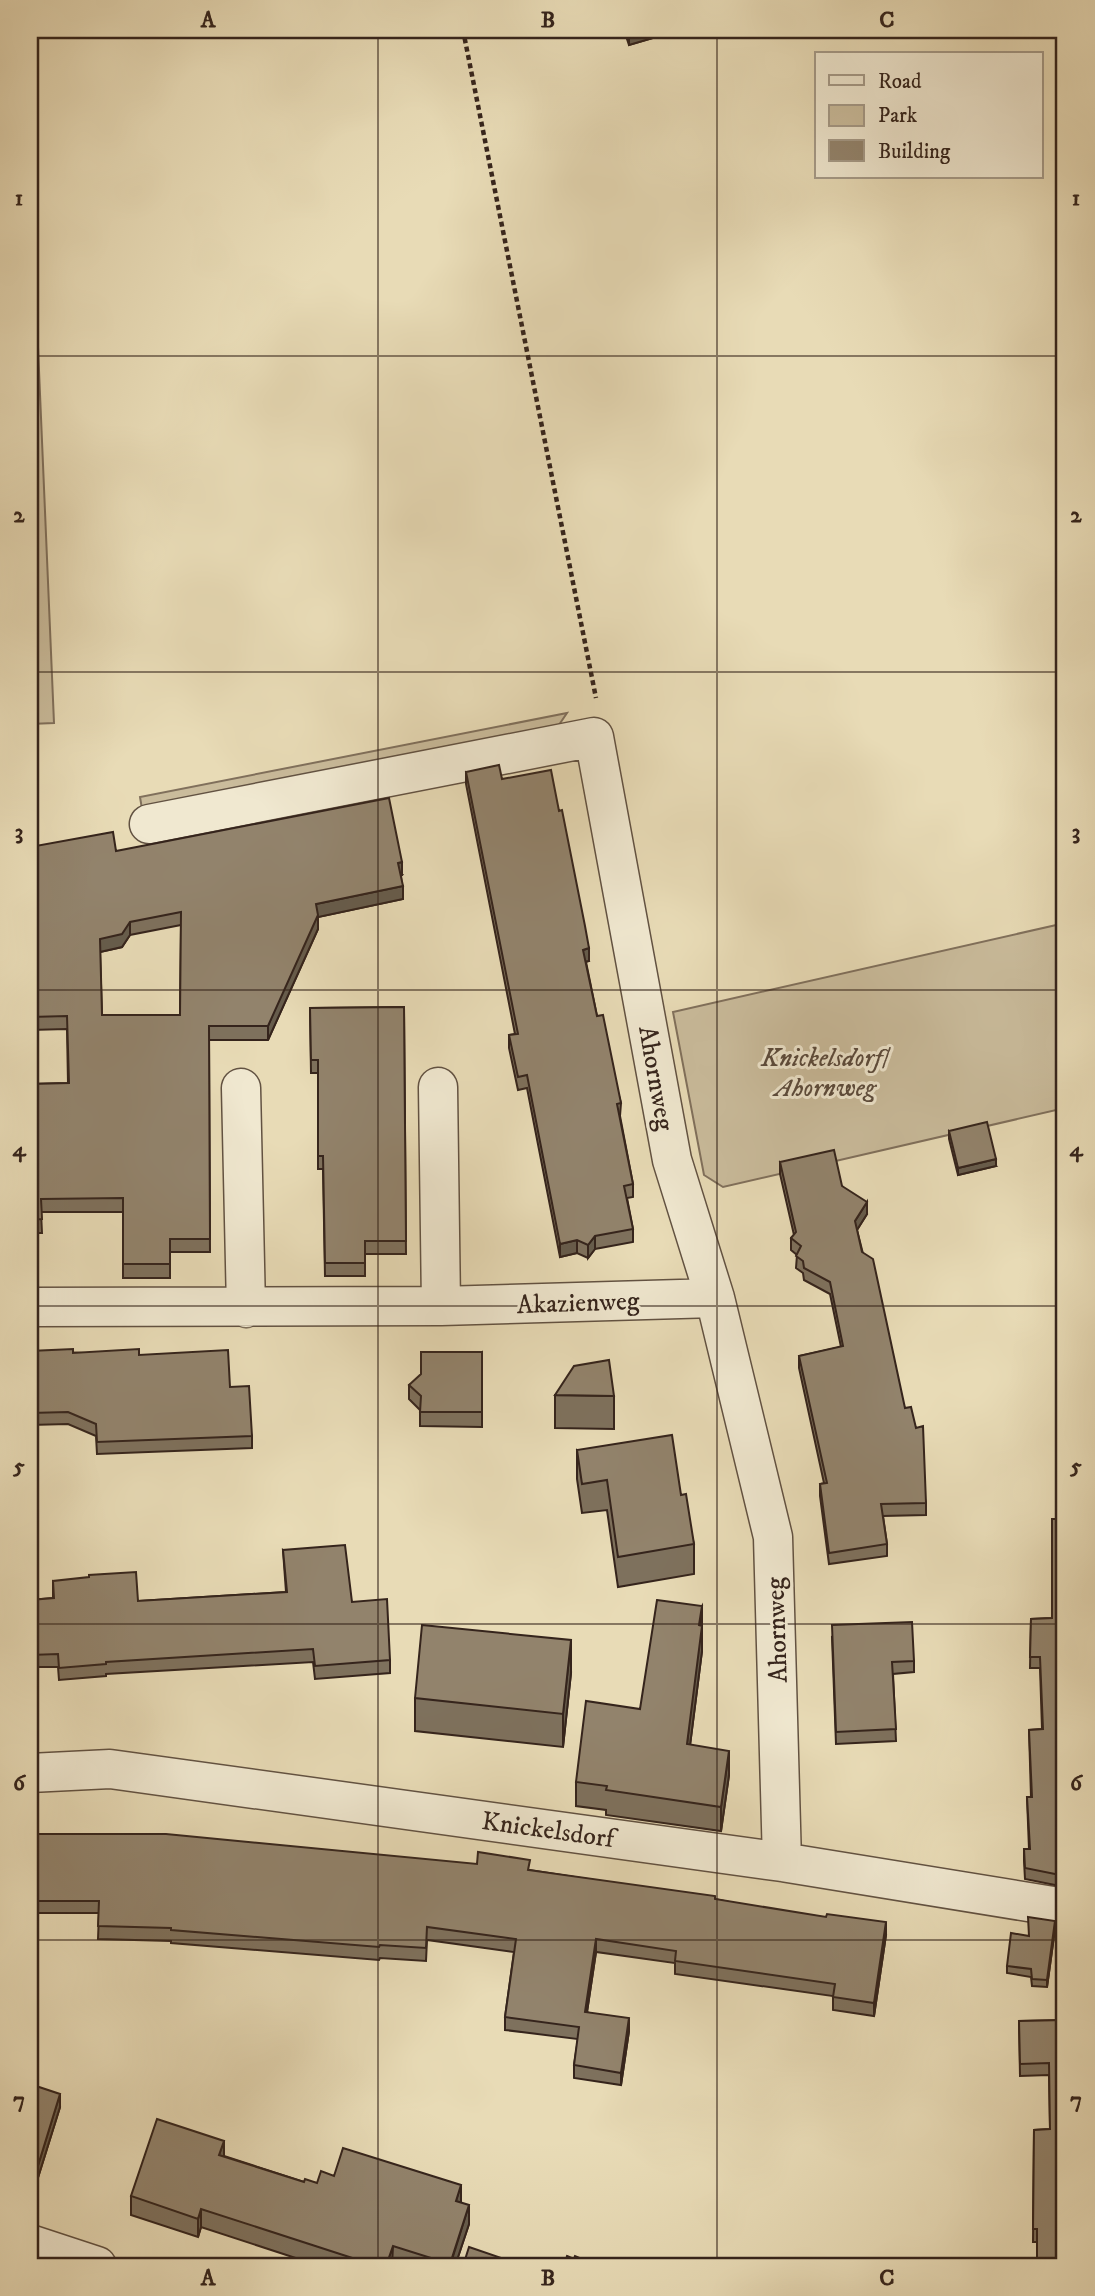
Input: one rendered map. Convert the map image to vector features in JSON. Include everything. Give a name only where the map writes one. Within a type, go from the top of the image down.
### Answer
[{"type":"street","points":[[149,824],[594,737]]},
{"type":"street","name":"Ahornweg","points":[[594,737],[672,1160],[715,1298],[773,1536],[782,1862]]},
{"type":"street","points":[[438,1087],[441,1306]]},
{"type":"street","points":[[241,1088],[246,1308]]},
{"type":"street","name":"Akazienweg","points":[[30,1307],[441,1306],[715,1298]]},
{"type":"street","name":"Knickelsdorf","points":[[30,1773],[110,1769],[782,1862],[1065,1908]]},
{"type":"street","points":[[30,2244],[97,2266]]},
{"type":"path","points":[[463,30],[596,691],[594,737]]},
{"type":"green space","points":[[30,159],[54,723],[30,724]]},
{"type":"green space","points":[[567,713],[552,735],[143,815],[140,797]]},
{"type":"green space","name":"Knickelsdorf/ Ahornweg","points":[[1065,923],[1065,1108],[723,1187],[704,1175],[673,1012]]},
{"type":"building","points":[[499,765],[502,779],[551,770],[559,811],[562,810],[589,948],[583,950],[597,1016],[603,1015],[621,1103],[617,1104],[633,1184],[624,1186],[633,1229],[595,1236],[588,1245],[577,1240],[560,1244],[527,1075],[518,1077],[509,1035],[518,1034],[466,772]]},
{"type":"building","points":[[389,798],[402,862],[398,863],[403,886],[316,904],[318,915],[268,1026],[209,1026],[210,1239],[170,1239],[170,1264],[123,1264],[123,1198],[41,1199],[42,1219],[30,1220],[30,1084],[69,1083],[67,1016],[30,1017],[30,847],[113,832],[116,851]],"holes":[[[181,912],[180,1015],[102,1015],[100,939],[122,934],[130,922]]]},
{"type":"building","points":[[404,1007],[406,1241],[365,1241],[365,1263],[325,1263],[323,1156],[318,1156],[318,1060],[311,1060],[310,1008]]},
{"type":"building","points":[[987,1122],[996,1159],[958,1168],[949,1131]]},
{"type":"building","points":[[834,1150],[842,1186],[867,1202],[855,1221],[862,1252],[873,1259],[905,1408],[911,1407],[916,1428],[923,1426],[926,1503],[881,1504],[887,1544],[829,1553],[820,1484],[827,1483],[799,1356],[843,1346],[830,1282],[804,1268],[803,1261],[796,1256],[801,1246],[791,1238],[796,1232],[780,1162]]},
{"type":"building","points":[[73,1349],[73,1353],[139,1349],[139,1355],[228,1350],[230,1387],[249,1386],[252,1436],[97,1442],[96,1424],[68,1412],[30,1413],[30,1351]]},
{"type":"building","points":[[421,1352],[482,1352],[482,1412],[420,1412],[421,1396],[409,1385],[421,1374]]},
{"type":"building","points":[[609,1360],[614,1396],[555,1395],[574,1366]]},
{"type":"building","points":[[672,1435],[681,1495],[686,1494],[694,1544],[618,1557],[607,1480],[582,1484],[577,1450]]},
{"type":"building","points":[[1052,1519],[1065,1519],[1065,1876],[1025,1868],[1024,1849],[1030,1849],[1027,1797],[1032,1797],[1029,1730],[1043,1729],[1040,1657],[1030,1657],[1031,1619],[1052,1618]]},
{"type":"building","points":[[345,1545],[352,1602],[387,1599],[390,1660],[315,1666],[313,1649],[106,1662],[59,1668],[58,1654],[30,1655],[30,1600],[54,1598],[53,1581],[136,1572],[138,1601],[287,1592],[283,1550]]},
{"type":"building","points":[[657,1600],[702,1606],[699,1625],[702,1626],[687,1744],[729,1751],[721,1807],[606,1790],[607,1786],[576,1782],[586,1701],[640,1709]]},
{"type":"building","points":[[912,1622],[914,1661],[892,1662],[896,1729],[836,1732],[832,1625]]},
{"type":"building","points":[[422,1625],[571,1640],[563,1714],[415,1698]]},
{"type":"building","points":[[30,1834],[166,1834],[477,1864],[478,1852],[530,1860],[528,1870],[715,1896],[715,1899],[826,1917],[827,1914],[886,1922],[874,2003],[833,1997],[835,1984],[675,1961],[676,1951],[596,1939],[585,2012],[629,2018],[621,2073],[574,2065],[579,2027],[505,2017],[516,1939],[427,1927],[426,1948],[379,1947],[171,1928],[98,1926],[99,1901],[30,1901]]},
{"type":"building","points":[[1028,1917],[1055,1921],[1047,1980],[1032,1979],[1031,1969],[1007,1966],[1011,1933],[1029,1936]]},
{"type":"building","points":[[1065,2020],[1065,2266],[1037,2266],[1037,2229],[1033,2229],[1034,2130],[1050,2129],[1049,2063],[1020,2064],[1019,2021]]},
{"type":"building","points":[[30,2084],[60,2094],[36,2172],[30,2170]]},
{"type":"building","points":[[157,2119],[224,2141],[219,2155],[304,2182],[305,2179],[317,2183],[321,2171],[334,2176],[343,2148],[461,2185],[456,2201],[469,2205],[450,2264],[393,2246],[386,2266],[377,2266],[201,2209],[198,2219],[131,2196]]},
{"type":"building","points":[[469,2247],[513,2262],[511,2266],[463,2266]]},
{"type":"building","points":[[567,2256],[574,2259],[575,2256],[599,2266],[564,2266]]}]
